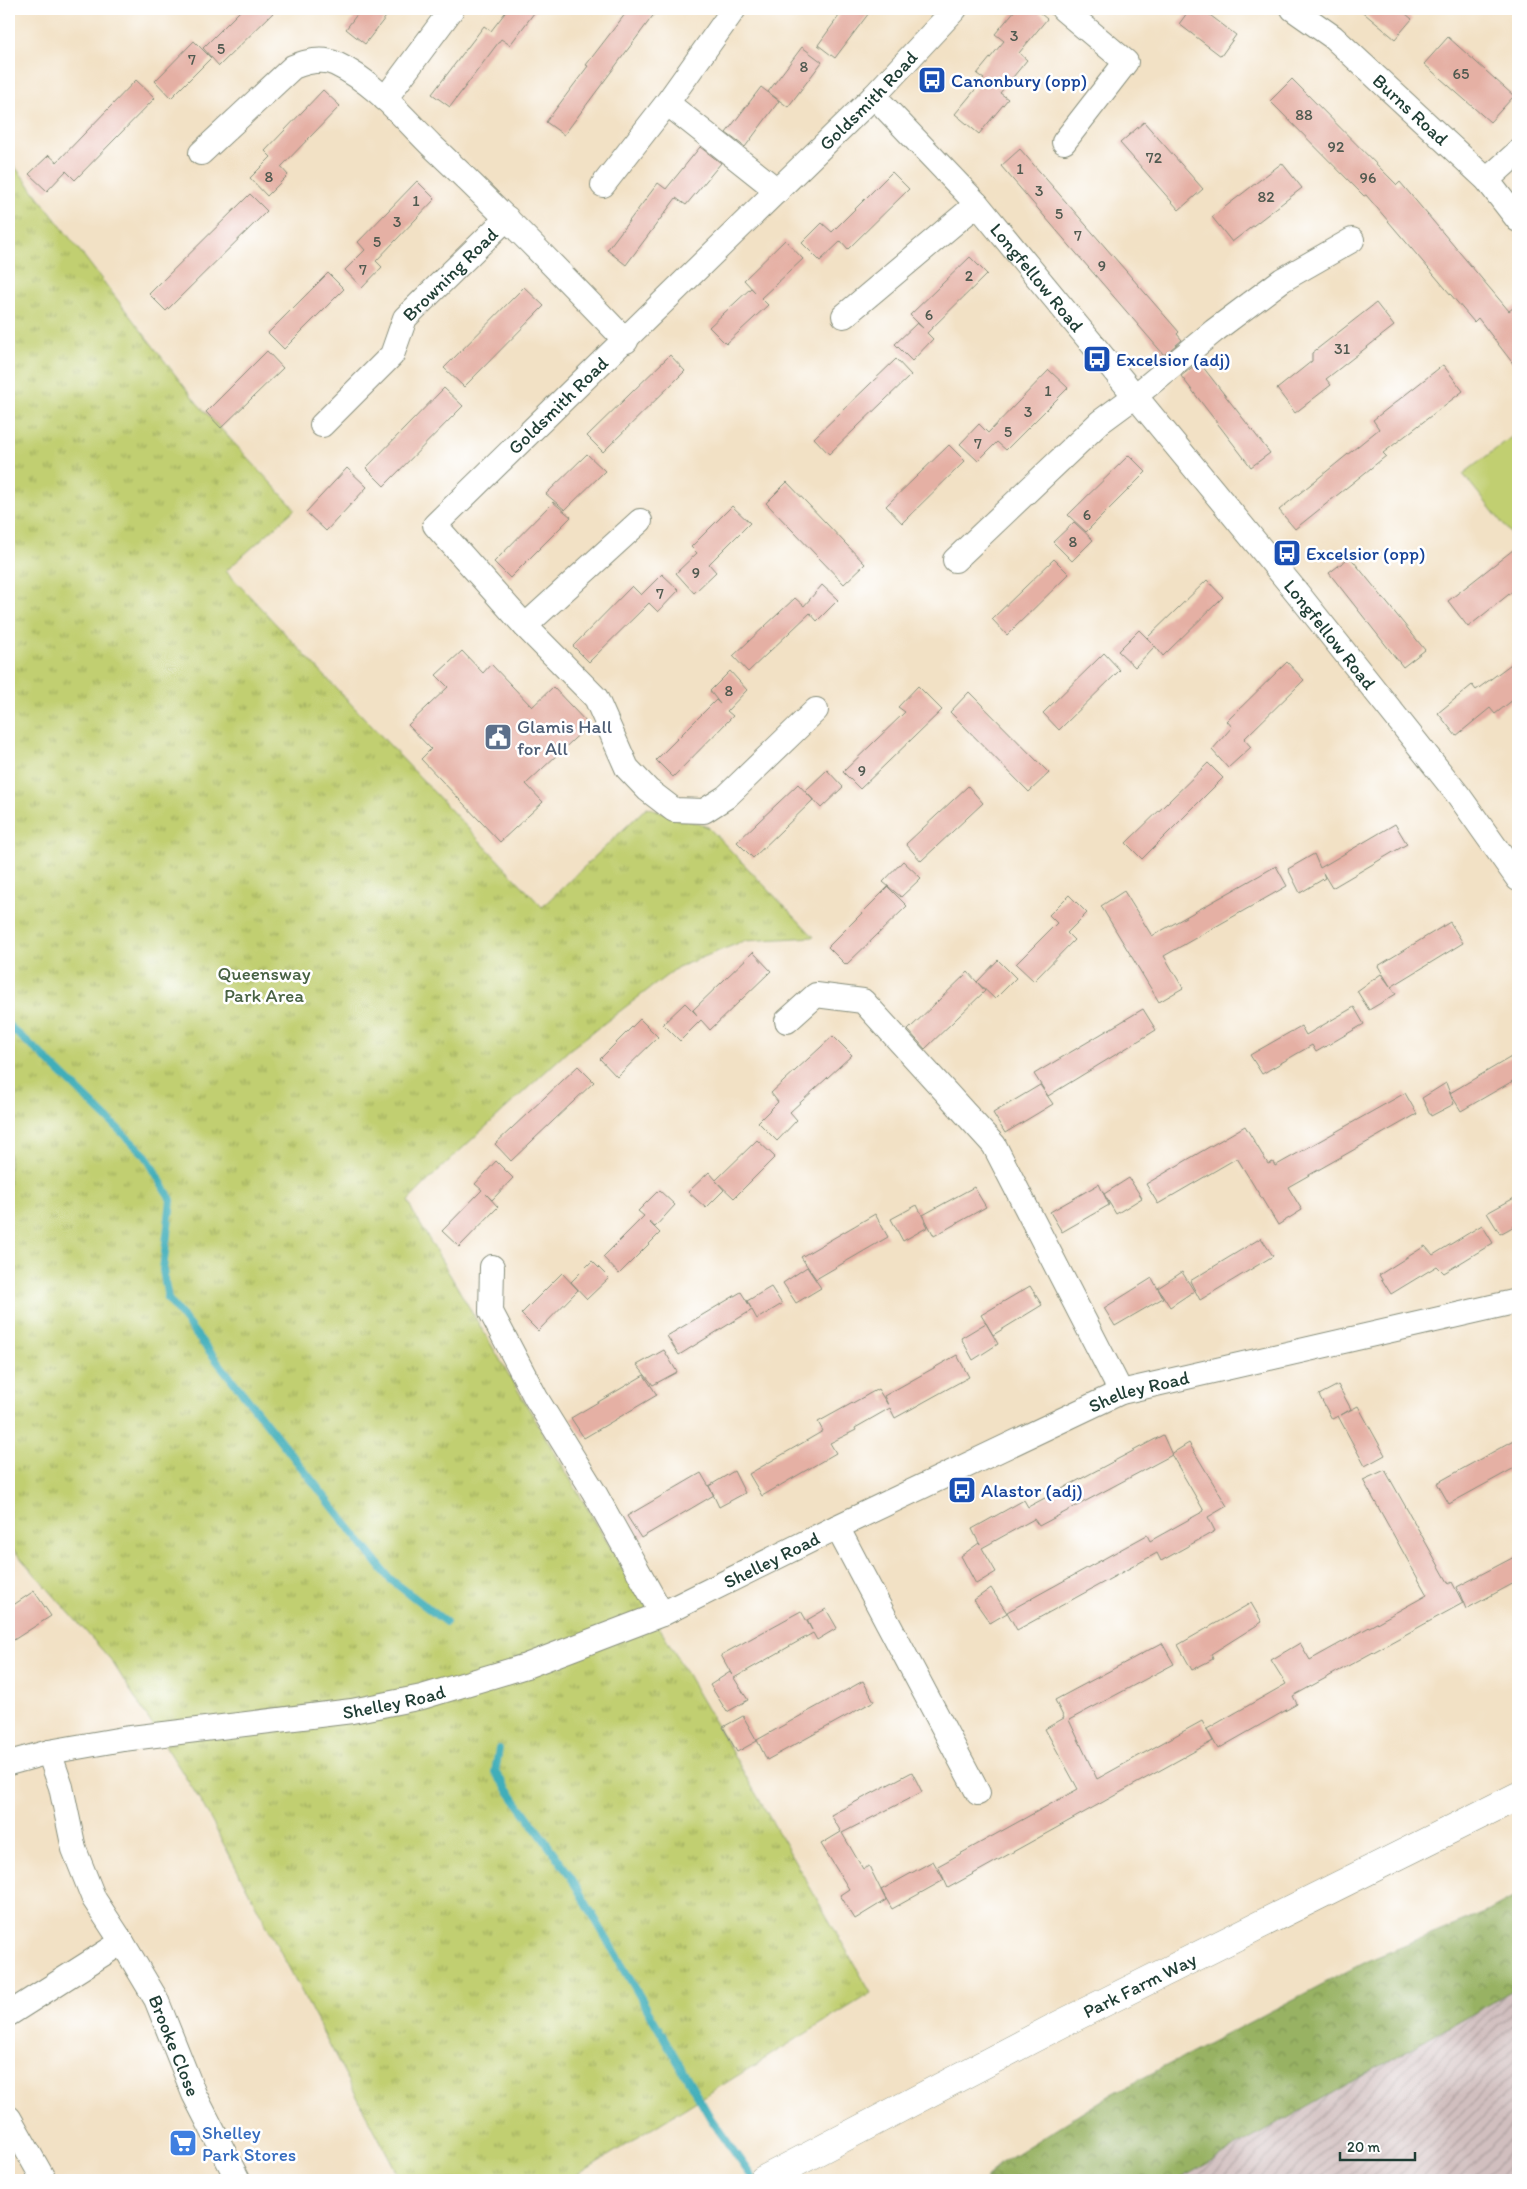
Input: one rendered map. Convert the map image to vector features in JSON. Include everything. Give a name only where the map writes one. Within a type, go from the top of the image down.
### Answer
[{"type":"highway","name":"Park Farm Way","points":[[763,2180],[1058,2025],[1518,1796]]},
{"type":"street","points":[[385,100],[452,9]]},
{"type":"street","points":[[603,185],[667,103],[734,9]]},
{"type":"street","name":"Goldsmith Road","points":[[816,710],[726,797],[704,811],[674,810],[648,790],[627,768],[596,698],[525,626],[435,525],[626,341],[874,96],[956,9]]},
{"type":"street","points":[[1063,9],[1126,62],[1064,142]]},
{"type":"street","name":"Burns Road","points":[[1293,9],[1333,37],[1487,180],[1518,220]]},
{"type":"street","name":"Browning Road","points":[[201,153],[293,67],[311,60],[334,63],[359,77],[385,100],[507,218],[626,341]]},
{"type":"street","name":"Longfellow Road","points":[[874,96],[977,204],[1301,598],[1459,796],[1518,879]]},
{"type":"street","points":[[667,103],[778,190]]},
{"type":"street","points":[[1487,180],[1518,152]]},
{"type":"street","name":"Longfellow Road","points":[[844,316],[977,204]]},
{"type":"street","name":"Browning Road","points":[[322,424],[392,354],[405,318],[507,218]]},
{"type":"street","points":[[955,560],[1100,422],[1134,397],[1214,331],[1282,280],[1352,240]]},
{"type":"street","points":[[525,626],[640,520]]},
{"type":"street","points":[[787,1021],[816,995],[863,1001],[994,1145],[1121,1392]]},
{"type":"street","points":[[492,1267],[491,1312],[536,1398],[594,1492],[662,1614]]},
{"type":"street","name":"Shelley Road","points":[[9,1763],[49,1752],[123,1740],[352,1711],[422,1697],[526,1666],[662,1614],[837,1527],[1121,1392],[1518,1301]]},
{"type":"street","points":[[837,1527],[978,1793]]},
{"type":"street","name":"Brooke Close","points":[[49,1752],[61,1787],[74,1849],[94,1899],[156,1999],[194,2094],[238,2180]]},
{"type":"street","points":[[9,2014],[122,1942]]},
{"type":"street","points":[[9,2118],[44,2180]]},
{"type":"shaded area","points":[[1518,1988],[1518,2180],[1178,2180]]},
{"type":"green space","name":"Queensway Park Area","points":[[9,159],[197,403],[295,509],[226,571],[542,907],[647,807],[708,827],[814,937],[744,941],[678,967],[569,1050],[408,1201],[626,1574],[666,1638],[871,1993],[569,2180],[401,2180],[203,1805],[111,1660],[9,1545]]},
{"type":"green space","points":[[1518,432],[1518,543],[1463,474]]},
{"type":"green space","points":[[1518,1895],[1518,1988],[1178,2180],[986,2180],[998,2165],[1112,2094],[1367,1961],[1487,1912]]},
{"type":"building","points":[[242,9],[277,9],[219,66],[203,48]]},
{"type":"building","points":[[361,9],[392,9],[365,44],[346,29]]},
{"type":"building","points":[[508,9],[537,9],[510,45],[501,39],[450,107],[432,94],[484,26],[491,31]]},
{"type":"building","points":[[629,9],[658,9],[564,135],[546,122],[588,66],[586,65]]},
{"type":"building","points":[[844,9],[872,9],[835,58],[818,45]]},
{"type":"building","points":[[1016,9],[1035,9],[1047,19],[1019,53],[1027,60],[1000,93],[1008,99],[979,134],[955,114],[984,79],[977,74],[1004,41],[995,34]]},
{"type":"building","points":[[1190,9],[1202,9],[1236,35],[1221,56],[1179,24]]},
{"type":"building","points":[[1359,9],[1400,9],[1412,19],[1395,39]]},
{"type":"building","points":[[1448,37],[1514,96],[1490,122],[1424,64]]},
{"type":"building","points":[[194,41],[211,58],[171,98],[155,81]]},
{"type":"building","points":[[802,47],[822,62],[788,107],[768,92]]},
{"type":"building","points":[[1292,79],[1397,185],[1400,182],[1509,311],[1518,304],[1518,370],[1478,318],[1474,322],[1366,195],[1364,196],[1270,101]]},
{"type":"building","points":[[136,80],[155,98],[75,180],[66,171],[47,191],[29,174],[49,155],[57,162]]},
{"type":"building","points":[[761,87],[779,101],[745,147],[726,133]]},
{"type":"building","points":[[323,90],[340,106],[281,167],[288,175],[267,196],[250,178],[271,157],[265,151]]},
{"type":"building","points":[[1144,122],[1203,189],[1179,210],[1120,143]]},
{"type":"building","points":[[700,147],[721,163],[686,205],[676,198],[626,265],[607,250],[658,183],[666,189]]},
{"type":"building","points":[[1020,149],[1179,332],[1177,334],[1182,340],[1164,355],[1001,166]]},
{"type":"building","points":[[1282,163],[1302,188],[1232,242],[1212,217]]},
{"type":"building","points":[[892,172],[909,189],[848,249],[841,241],[820,261],[802,243],[822,223],[832,232]]},
{"type":"building","points":[[417,181],[435,199],[376,261],[382,267],[362,288],[345,270],[365,250],[358,242]]},
{"type":"building","points":[[250,194],[267,211],[166,311],[149,294]]},
{"type":"building","points":[[785,240],[803,259],[761,298],[768,305],[726,344],[709,327],[751,288],[755,292],[744,280]]},
{"type":"building","points":[[970,257],[987,274],[927,333],[933,339],[912,361],[895,344],[917,323],[923,328],[910,315]]},
{"type":"building","points":[[328,273],[344,289],[284,349],[268,333]]},
{"type":"building","points":[[524,287],[544,306],[464,387],[444,368]]},
{"type":"building","points":[[1376,303],[1394,326],[1326,379],[1331,385],[1295,413],[1277,389],[1312,361],[1312,353]]},
{"type":"building","points":[[267,351],[283,368],[221,428],[206,412]]},
{"type":"building","points":[[670,355],[685,371],[603,452],[587,436]]},
{"type":"building","points":[[896,359],[911,375],[829,454],[814,438]]},
{"type":"building","points":[[1199,362],[1270,453],[1251,467],[1181,376]]},
{"type":"building","points":[[1443,365],[1463,391],[1383,453],[1386,456],[1295,529],[1279,510],[1379,429],[1373,420]]},
{"type":"building","points":[[1049,370],[1068,388],[1006,450],[997,442],[978,461],[960,444],[979,424],[988,433]]},
{"type":"building","points":[[444,388],[463,406],[384,486],[366,468]]},
{"type":"building","points":[[949,445],[965,461],[902,523],[886,506]]},
{"type":"building","points":[[587,454],[605,471],[565,510],[546,494]]},
{"type":"building","points":[[1129,455],[1146,472],[1086,532],[1068,515]]},
{"type":"building","points":[[347,468],[367,487],[326,531],[306,512]]},
{"type":"building","points":[[787,482],[865,564],[844,584],[766,503]]},
{"type":"building","points":[[553,502],[571,517],[510,578],[494,562]]},
{"type":"building","points":[[732,506],[750,523],[709,564],[716,572],[694,593],[676,573],[697,553],[691,547]]},
{"type":"building","points":[[1074,522],[1093,540],[1072,561],[1053,542]]},
{"type":"building","points":[[1518,546],[1518,587],[1468,627],[1448,601]]},
{"type":"building","points":[[1350,557],[1425,650],[1403,667],[1329,573]]},
{"type":"building","points":[[1054,559],[1069,574],[1007,635],[992,619]]},
{"type":"building","points":[[662,574],[679,590],[658,612],[649,603],[589,662],[573,646],[632,586],[641,595]]},
{"type":"building","points":[[1207,580],[1223,597],[1163,656],[1155,646],[1135,667],[1118,651],[1139,630],[1147,638]]},
{"type":"building","points":[[822,585],[838,600],[817,621],[810,613],[748,672],[733,656],[795,598],[804,606]]},
{"type":"building","name":"Glamis Hall for All","points":[[462,651],[483,673],[491,664],[532,707],[553,687],[589,725],[526,784],[543,802],[500,842],[421,759],[431,749],[408,725],[448,687],[436,675]]},
{"type":"building","points":[[1104,653],[1120,670],[1059,730],[1043,713]]},
{"type":"building","points":[[1518,659],[1518,696],[1495,714],[1490,708],[1456,736],[1438,713],[1472,685],[1476,690]]},
{"type":"building","points":[[1287,662],[1304,680],[1244,739],[1251,747],[1228,768],[1212,750],[1232,727],[1227,721]]},
{"type":"building","points":[[730,671],[747,690],[727,711],[733,716],[673,777],[656,760],[716,700],[720,704],[710,691]]},
{"type":"building","points":[[918,686],[942,710],[860,789],[843,772],[905,712],[898,707]]},
{"type":"building","points":[[969,692],[1049,773],[1029,792],[950,712]]},
{"type":"building","points":[[1208,763],[1223,778],[1142,859],[1126,843]]},
{"type":"building","points":[[827,770],[843,787],[821,808],[805,791]]},
{"type":"building","points":[[798,784],[813,800],[753,858],[737,842]]},
{"type":"building","points":[[968,786],[983,803],[921,861],[906,844]]},
{"type":"building","points":[[1395,824],[1407,844],[1332,888],[1323,873],[1325,878],[1300,893],[1288,869],[1314,854],[1320,868]]},
{"type":"building","points":[[903,861],[921,878],[901,897],[883,882]]},
{"type":"building","points":[[1276,866],[1287,886],[1164,956],[1183,988],[1159,1002],[1101,906],[1124,891],[1152,936]]},
{"type":"building","points":[[888,887],[907,906],[846,965],[828,947]]},
{"type":"building","points":[[1069,895],[1087,913],[1067,933],[1074,940],[1034,981],[1016,964],[1057,923],[1049,915]]},
{"type":"building","points":[[1450,922],[1463,943],[1391,987],[1396,994],[1369,1010],[1357,991],[1381,974],[1390,986],[1378,966]]},
{"type":"building","points":[[753,952],[771,971],[710,1030],[701,1020],[680,1041],[663,1024],[685,1003],[697,1015],[693,1010]]},
{"type":"building","points":[[998,960],[1016,978],[995,999],[977,982]]},
{"type":"building","points":[[968,972],[985,991],[925,1049],[908,1030]]},
{"type":"building","points":[[1354,1007],[1364,1024],[1316,1052],[1312,1045],[1262,1074],[1250,1055],[1301,1026],[1306,1035]]},
{"type":"building","points":[[1143,1009],[1156,1030],[1048,1096],[1034,1074]]},
{"type":"building","points":[[640,1019],[658,1037],[617,1077],[600,1059]]},
{"type":"building","points":[[833,1036],[852,1055],[790,1112],[797,1120],[777,1141],[758,1122],[778,1102],[771,1093]]},
{"type":"building","points":[[1518,1053],[1518,1078],[1461,1111],[1450,1093]]},
{"type":"building","points":[[578,1066],[594,1082],[511,1161],[495,1144]]},
{"type":"building","points":[[1446,1083],[1454,1104],[1431,1116],[1422,1098]]},
{"type":"building","points":[[1040,1085],[1053,1104],[1005,1133],[993,1113]]},
{"type":"building","points":[[1405,1093],[1417,1114],[1288,1187],[1302,1210],[1278,1225],[1237,1158],[1158,1204],[1146,1184],[1245,1126],[1268,1164],[1273,1162],[1275,1166]]},
{"type":"building","points":[[757,1140],[775,1157],[734,1198],[716,1181],[724,1190],[706,1208],[688,1192],[709,1172],[716,1180]]},
{"type":"building","points":[[496,1161],[513,1178],[492,1200],[486,1194],[498,1207],[459,1247],[442,1231],[482,1190],[475,1184]]},
{"type":"building","points":[[1129,1178],[1142,1198],[1116,1214],[1104,1194]]},
{"type":"building","points":[[1099,1184],[1109,1205],[1062,1232],[1050,1212]]},
{"type":"building","points":[[974,1187],[986,1207],[934,1236],[923,1215]]},
{"type":"building","points":[[659,1190],[675,1205],[655,1227],[649,1222],[660,1233],[619,1274],[603,1257],[644,1216],[638,1211]]},
{"type":"building","points":[[1518,1196],[1518,1224],[1500,1234],[1487,1213]]},
{"type":"building","points":[[917,1205],[928,1227],[903,1241],[891,1219]]},
{"type":"building","points":[[875,1214],[888,1237],[816,1279],[801,1257]]},
{"type":"building","points":[[1482,1225],[1493,1243],[1444,1273],[1437,1266],[1391,1294],[1379,1275],[1425,1246],[1433,1255]]},
{"type":"building","points":[[1261,1238],[1273,1256],[1200,1300],[1190,1281]]},
{"type":"building","points":[[592,1261],[609,1278],[587,1299],[571,1282]]},
{"type":"building","points":[[807,1267],[821,1288],[796,1303],[783,1283]]},
{"type":"building","points":[[1182,1272],[1194,1291],[1170,1307],[1158,1288]]},
{"type":"building","points":[[562,1273],[578,1290],[538,1331],[521,1314]]},
{"type":"building","points":[[1152,1278],[1163,1298],[1115,1326],[1104,1308]]},
{"type":"building","points":[[1030,1286],[1042,1305],[993,1335],[981,1315]]},
{"type":"building","points":[[771,1287],[782,1304],[757,1319],[752,1310],[679,1355],[667,1336],[741,1292],[751,1308],[747,1301]]},
{"type":"building","points":[[986,1323],[998,1344],[973,1360],[961,1338]]},
{"type":"building","points":[[664,1350],[677,1372],[653,1385],[637,1365]]},
{"type":"building","points":[[957,1355],[969,1377],[895,1418],[890,1408],[855,1428],[856,1430],[830,1443],[836,1453],[762,1496],[749,1474],[823,1431],[818,1422],[878,1389],[888,1405],[884,1396]]},
{"type":"building","points":[[644,1375],[657,1395],[584,1438],[571,1418]]},
{"type":"building","points":[[1338,1385],[1351,1409],[1341,1415],[1358,1406],[1385,1455],[1365,1466],[1338,1416],[1332,1419],[1319,1395]]},
{"type":"building","points":[[1163,1435],[1172,1455],[1039,1526],[1034,1519],[982,1548],[996,1572],[976,1584],[961,1556],[979,1543],[972,1529],[1024,1500],[1028,1507]]},
{"type":"building","points":[[1518,1438],[1518,1466],[1449,1504],[1437,1483]]},
{"type":"building","points":[[1189,1443],[1227,1506],[1208,1517],[1215,1531],[1161,1561],[1157,1553],[1017,1630],[1007,1612],[1147,1535],[1150,1541],[1204,1511],[1171,1454]]},
{"type":"building","points":[[1385,1470],[1449,1584],[1452,1582],[1463,1603],[1293,1696],[1297,1704],[1218,1749],[1207,1729],[1286,1684],[1271,1660],[1300,1643],[1310,1660],[1427,1595],[1363,1480]]},
{"type":"building","points":[[734,1471],[745,1493],[719,1507],[709,1486]]},
{"type":"building","points":[[701,1473],[714,1495],[641,1538],[627,1516]]},
{"type":"building","points":[[1518,1555],[1518,1581],[1466,1609],[1457,1587]]},
{"type":"building","points":[[991,1588],[1007,1613],[990,1623],[974,1600]]},
{"type":"building","points":[[34,1591],[51,1616],[9,1643],[9,1608]]},
{"type":"building","points":[[1251,1603],[1262,1622],[1211,1654],[1213,1659],[1192,1670],[1178,1645]]},
{"type":"building","points":[[826,1609],[837,1628],[817,1640],[813,1633],[734,1678],[748,1700],[727,1712],[710,1685],[730,1672],[732,1675],[721,1655],[801,1611],[812,1630],[807,1620]]},
{"type":"building","points":[[1162,1643],[1174,1664],[1069,1720],[1097,1779],[1202,1721],[1213,1741],[948,1888],[938,1866],[1078,1789],[1045,1729],[1064,1718],[1055,1700]]},
{"type":"building","points":[[863,1681],[874,1701],[767,1760],[757,1740]]},
{"type":"building","points":[[743,1716],[757,1741],[737,1752],[723,1727]]},
{"type":"building","points":[[912,1772],[922,1792],[842,1833],[863,1869],[869,1866],[886,1900],[855,1919],[840,1895],[849,1889],[821,1844],[841,1832],[831,1815]]},
{"type":"building","points":[[933,1861],[944,1880],[892,1909],[881,1890]]},
{"type":"waterway","points":[[9,1026],[41,1054],[146,1156],[171,1200],[163,1270],[168,1299],[390,1579],[446,1622]]},
{"type":"waterway","points":[[499,1749],[495,1772],[569,1874],[711,2119],[754,2180]]},
{"type":"place","name":"Canonbury (opp)","points":[[932,80]]},
{"type":"place","name":"Excelsior (adj)","points":[[1097,359]]},
{"type":"place","name":"Excelsior (opp)","points":[[1287,553]]},
{"type":"place","name":"Glamis Hall for All","points":[[498,737]]},
{"type":"place","name":"Alastor (adj)","points":[[962,1490]]},
{"type":"place","name":"Shelley Park Stores","points":[[183,2143]]}]
